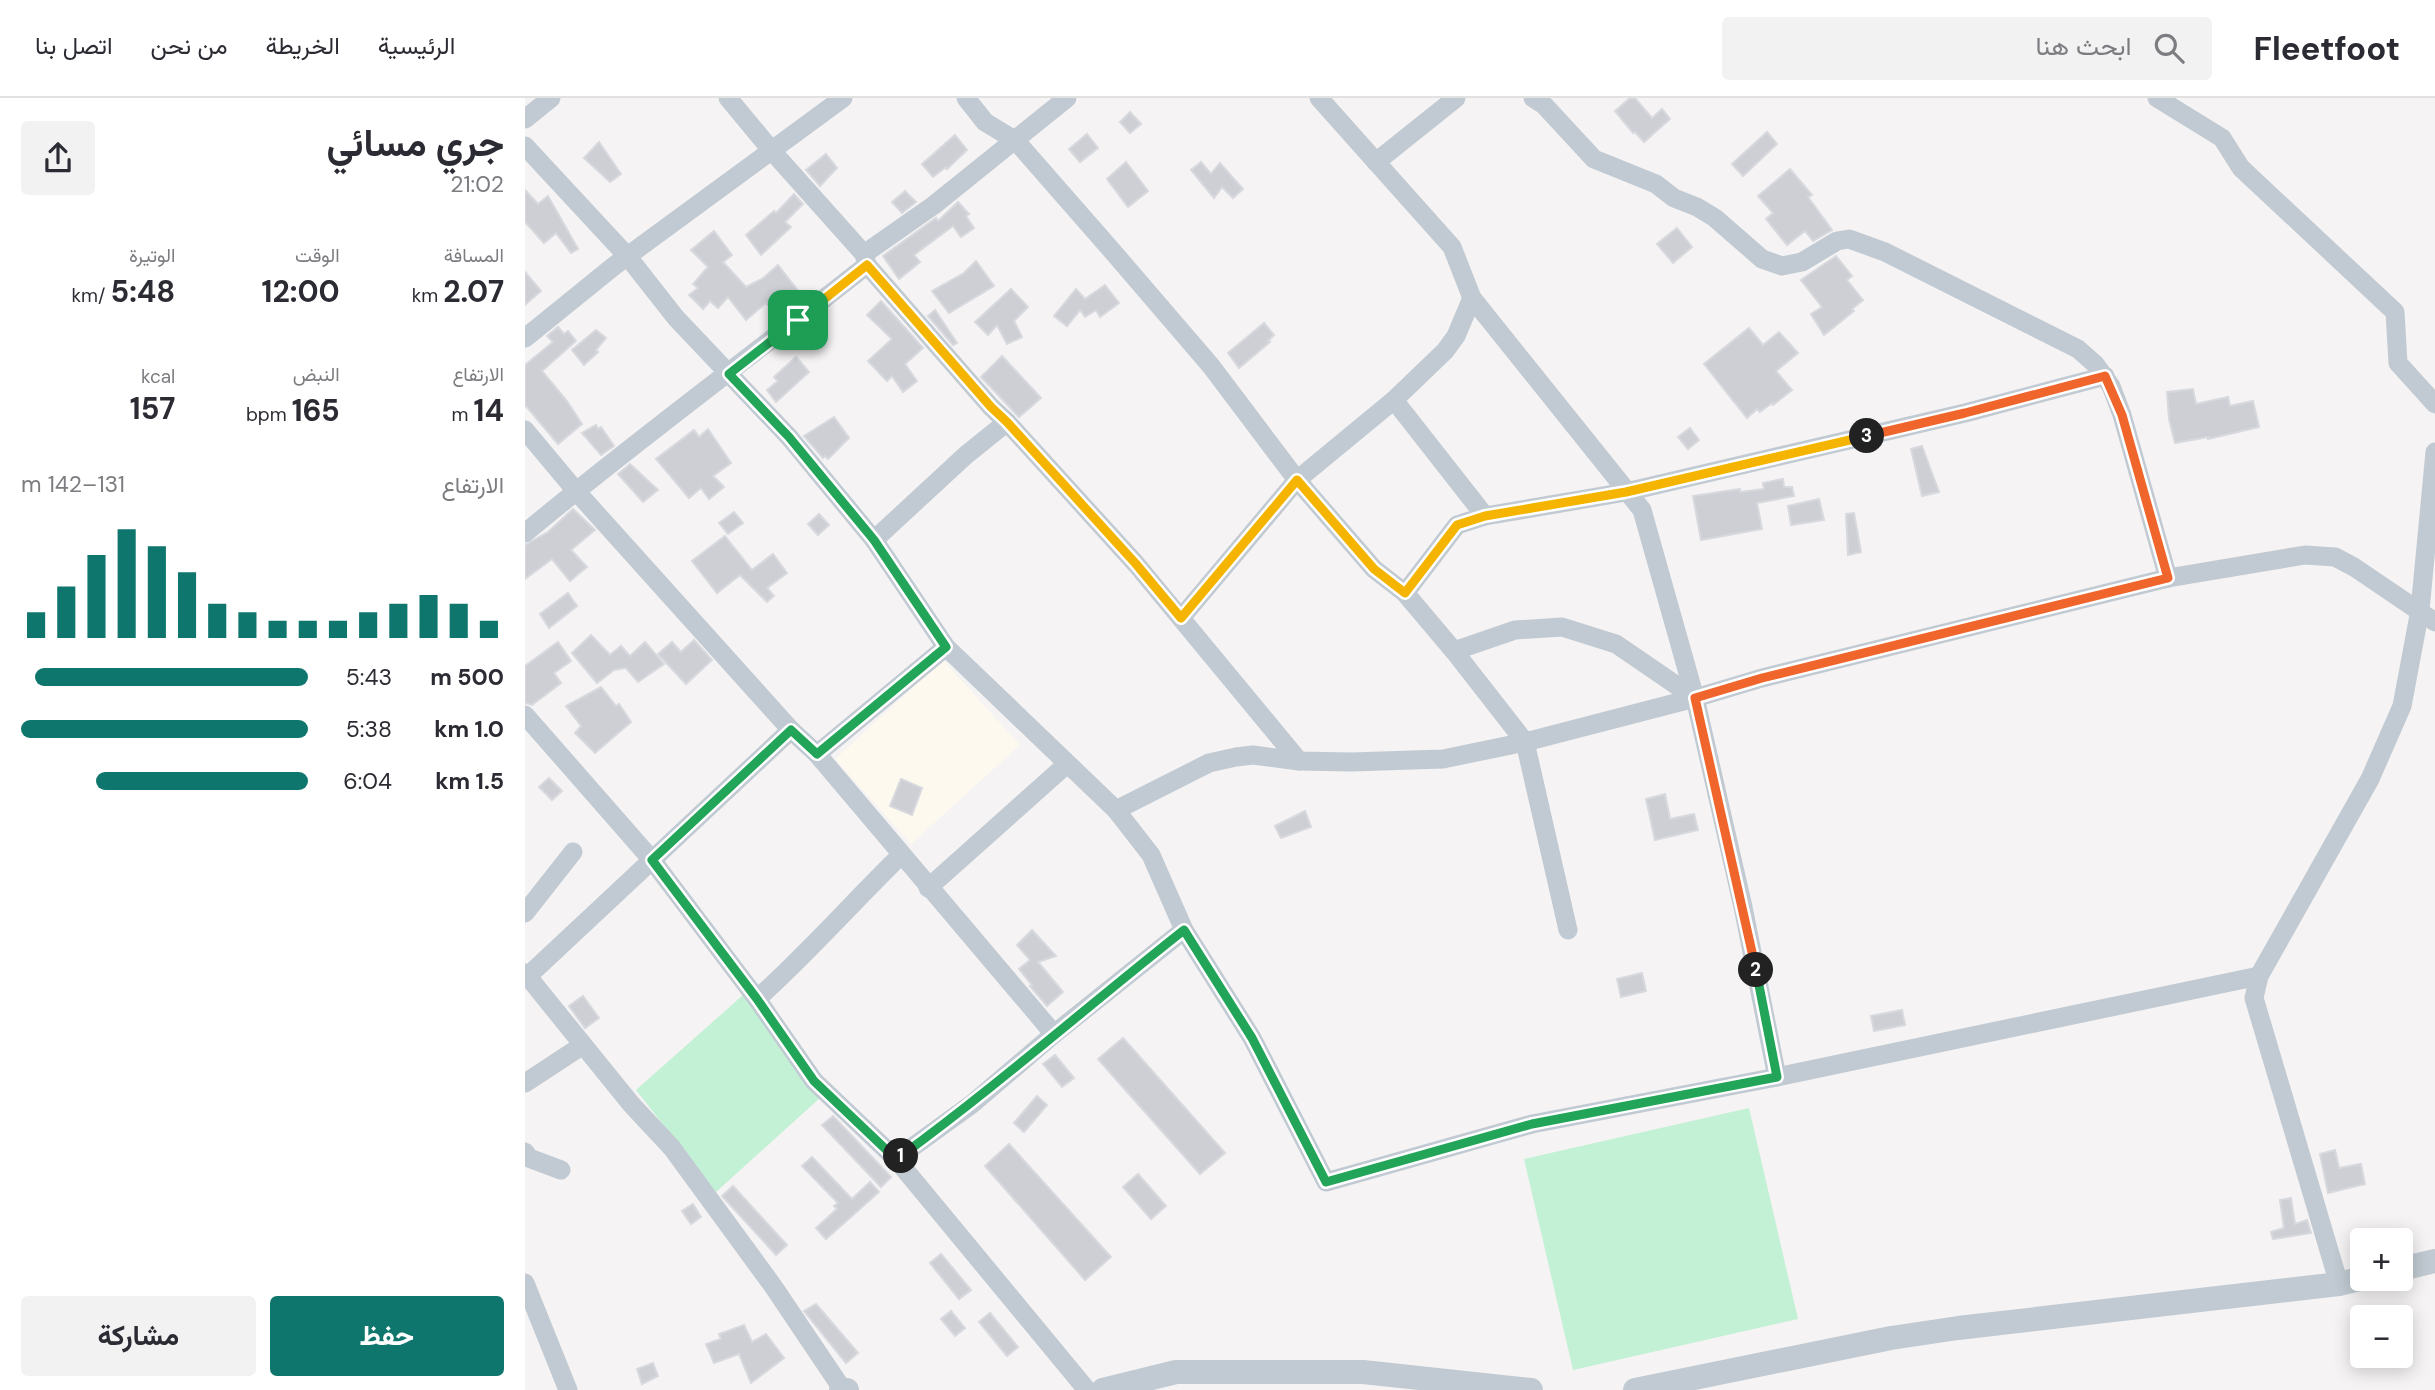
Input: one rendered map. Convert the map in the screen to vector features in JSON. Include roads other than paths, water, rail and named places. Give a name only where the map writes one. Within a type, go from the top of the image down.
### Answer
[{"type":"street","points":[[525,119],[551,98]]},
{"type":"street","points":[[728,98],[991,407],[1136,564],[1299,761]]},
{"type":"street","points":[[525,338],[614,266],[843,98]]},
{"type":"street","points":[[966,98],[985,122],[1016,141],[1211,366],[1297,480],[1374,569],[1405,593],[1525,742],[1569,930]]},
{"type":"street","points":[[525,533],[681,408],[729,374],[1067,98]]},
{"type":"street","points":[[1319,98],[1452,247],[1472,298],[1642,510],[1695,698],[1743,907],[1777,1077]]},
{"type":"street","points":[[1376,162],[1456,98]]},
{"type":"street","points":[[2157,98],[2222,138],[2241,168],[2395,312],[2397,362],[2435,404]]},
{"type":"street","points":[[1542,100],[1594,159],[1656,184],[1674,198],[1697,207],[1715,218],[1762,259],[1782,266],[1810,259],[1837,241],[1849,239],[1885,252],[2078,349],[2105,376],[2122,415],[2168,578]]},
{"type":"street","points":[[525,146],[628,257],[675,318],[789,437],[874,540],[946,647],[1116,810],[1151,855],[1184,930],[1252,1038],[1326,1182],[1532,1124],[1777,1077],[2259,976]]},
{"type":"street","points":[[1181,618],[1297,480],[1394,400],[1445,351],[1456,336],[1472,298]]},
{"type":"street","points":[[1405,593],[1457,525],[1485,516],[1626,492],[1965,413],[2105,376]]},
{"type":"street","points":[[1394,400],[1485,516]]},
{"type":"street","points":[[874,540],[966,455],[1007,422]]},
{"type":"street","points":[[525,430],[576,491],[791,730],[817,754],[1053,1034]]},
{"type":"street","points":[[2350,1278],[2253,998],[2259,976],[2370,779],[2402,706],[2427,616],[2435,452]]},
{"type":"street","points":[[1116,810],[1209,763],[1253,755],[1299,761],[1443,759],[1525,742],[1762,678],[2168,578],[2305,555],[2335,557],[2427,616]]},
{"type":"street","points":[[1454,651],[1515,630],[1562,627],[1616,644],[1695,698]]},
{"type":"street","points":[[817,754],[946,647]]},
{"type":"street","points":[[525,715],[652,860],[757,999],[814,1081],[896,1159],[1087,1390]]},
{"type":"street","points":[[791,730],[526,975],[631,1104],[672,1148],[773,1286],[843,1390]]},
{"type":"street","points":[[928,888],[1067,764]]},
{"type":"street","points":[[525,913],[573,852]]},
{"type":"street","points":[[757,999],[802,958],[839,916],[901,855]]},
{"type":"street","points":[[896,1159],[972,1104],[1053,1034],[1184,930]]},
{"type":"street","points":[[525,1083],[583,1045]]},
{"type":"street","points":[[525,1152],[529,1158],[561,1170]]},
{"type":"street","points":[[2413,1266],[2435,1261]]},
{"type":"street","points":[[1635,1390],[1891,1338],[2350,1281]]},
{"type":"street","points":[[525,1283],[568,1390]]},
{"type":"street","points":[[1103,1390],[1176,1372],[1363,1372],[1531,1390]]}]
